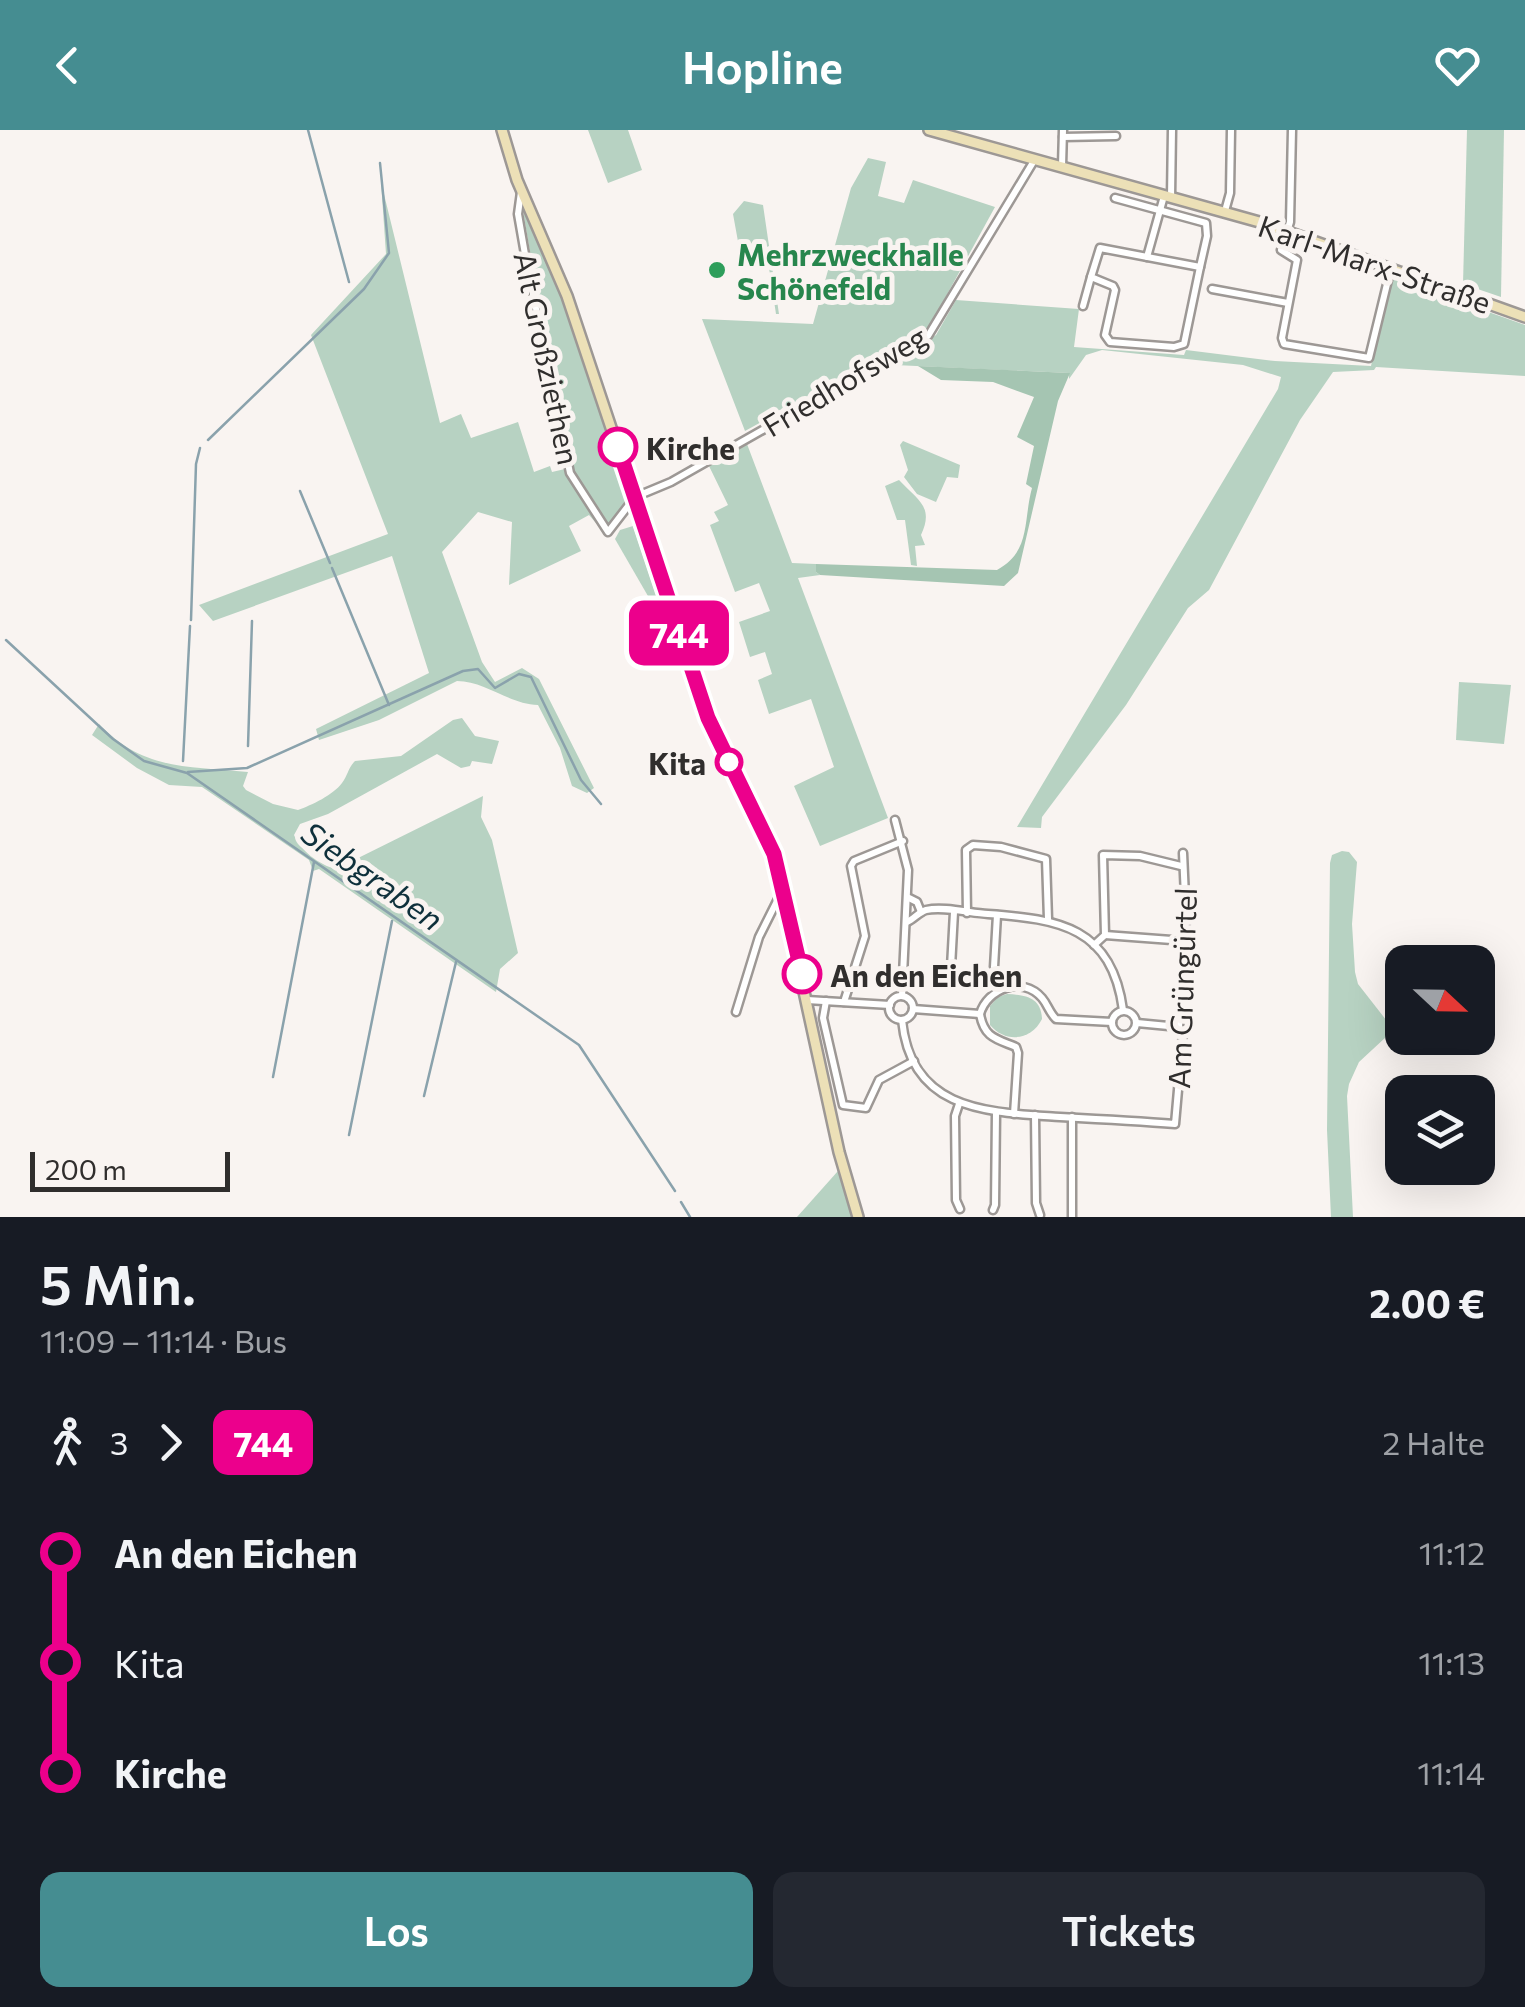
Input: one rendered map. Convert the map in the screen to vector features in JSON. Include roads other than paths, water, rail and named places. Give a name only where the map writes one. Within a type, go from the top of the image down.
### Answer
[{"type":"street","name":"Alt Großziethen","points":[[502,130],[522,191],[567,296],[708,718],[774,854],[842,1162],[858,1217]]},
{"type":"street","name":"Karl-Marx-Straße","points":[[930,130],[1225,211],[1525,316]]},
{"type":"street","points":[[1147,258],[1167,196],[1172,130]]},
{"type":"street","name":"Karl-Marx-Straße","points":[[1225,211],[1230,193],[1231,130]]},
{"type":"street","points":[[1292,130],[1287,232],[1280,250],[1297,260],[1284,344],[1366,358],[1371,355],[1388,280]]},
{"type":"street","points":[[1062,166],[1063,134],[1116,136]]},
{"type":"street","name":"Friedhofsweg","points":[[635,497],[671,482],[928,336],[1036,159]]},
{"type":"street","name":"Alt Großziethen","points":[[522,191],[518,214],[570,473],[608,532],[635,497]]},
{"type":"street","points":[[1091,277],[1113,286],[1105,335],[1110,342],[1174,347],[1187,341],[1208,225],[1115,198]]},
{"type":"street","points":[[1083,306],[1100,248],[1200,267]]},
{"type":"street","points":[[1212,288],[1288,303]]},
{"type":"street","points":[[894,820],[903,841],[909,898],[902,996]]},
{"type":"street","points":[[844,1002],[865,936],[852,866],[854,861],[903,841]]},
{"type":"street","points":[[967,913],[968,846],[1001,847],[1046,859]]},
{"type":"street","points":[[1047,849],[1048,920]]},
{"type":"street","name":"Am Grüngürtel","points":[[1072,1118],[1175,1124],[1186,885],[1182,853]]},
{"type":"street","points":[[1105,936],[1101,854],[1140,856],[1182,866]]},
{"type":"street","points":[[736,1012],[759,938],[778,899],[785,897]]},
{"type":"street","points":[[909,898],[917,902],[921,912]]},
{"type":"street","points":[[908,922],[921,912],[954,912],[1048,920],[1077,931],[1094,945],[1112,972],[1123,1010]]},
{"type":"street","points":[[950,967],[954,912]]},
{"type":"street","points":[[997,915],[994,967],[1000,988]]},
{"type":"street","points":[[1094,945],[1105,936],[1184,941]]},
{"type":"street","points":[[1014,1114],[1016,1047],[989,1036],[980,1014],[989,995],[1000,988],[1033,991],[1056,1019],[1112,1022]]},
{"type":"street","points":[[902,1020],[893,1016],[893,1000],[902,996],[909,999],[914,1009]]},
{"type":"street","points":[[807,1000],[890,1006]]},
{"type":"street","points":[[826,1001],[823,1018],[843,1106],[866,1108],[879,1080],[914,1061]]},
{"type":"street","points":[[914,1009],[980,1014]]},
{"type":"street","points":[[902,1020],[914,1009]]},
{"type":"street","points":[[1123,1010],[1134,1015],[1137,1023],[1132,1033],[1125,1035],[1116,1032],[1112,1022],[1116,1013],[1123,1010]]},
{"type":"street","points":[[902,1020],[914,1061],[930,1083],[959,1104],[996,1113],[1072,1118],[1072,1217]]},
{"type":"street","points":[[1137,1023],[1179,1026]]},
{"type":"street","points":[[959,1104],[955,1116],[956,1200],[960,1209]]},
{"type":"street","points":[[993,1210],[996,1113]]},
{"type":"street","points":[[1035,1115],[1036,1202],[1040,1215]]},
{"type":"waterway","points":[[308,130],[349,282]]},
{"type":"waterway","points":[[208,440],[364,289],[389,253],[380,163]]},
{"type":"waterway","points":[[191,620],[196,464],[200,448]]},
{"type":"waterway","points":[[300,491],[330,563]]},
{"type":"waterway","points":[[332,568],[389,705]]},
{"type":"waterway","points":[[248,746],[252,621]]},
{"type":"waterway","points":[[183,761],[190,626]]},
{"type":"waterway","name":"Siebgraben","points":[[6,640],[113,739],[144,761],[187,773],[579,1045],[675,1191]]},
{"type":"waterway","points":[[188,772],[247,768],[463,671],[478,669],[495,688],[519,674],[531,677],[581,780],[601,804]]},
{"type":"waterway","points":[[273,1077],[314,862]]},
{"type":"waterway","points":[[349,1135],[392,921]]},
{"type":"waterway","points":[[424,1096],[456,962]]},
{"type":"waterway","name":"Siebgraben","points":[[681,1202],[690,1217]]},
{"type":"place","name":"Mehrzweckhalle Schönefeld","points":[[717,270]]},
{"type":"place","name":"Kirche","points":[[618,447]]},
{"type":"place","name":"Kita","points":[[729,762]]},
{"type":"place","name":"An den Eichen","points":[[802,974]]}]
